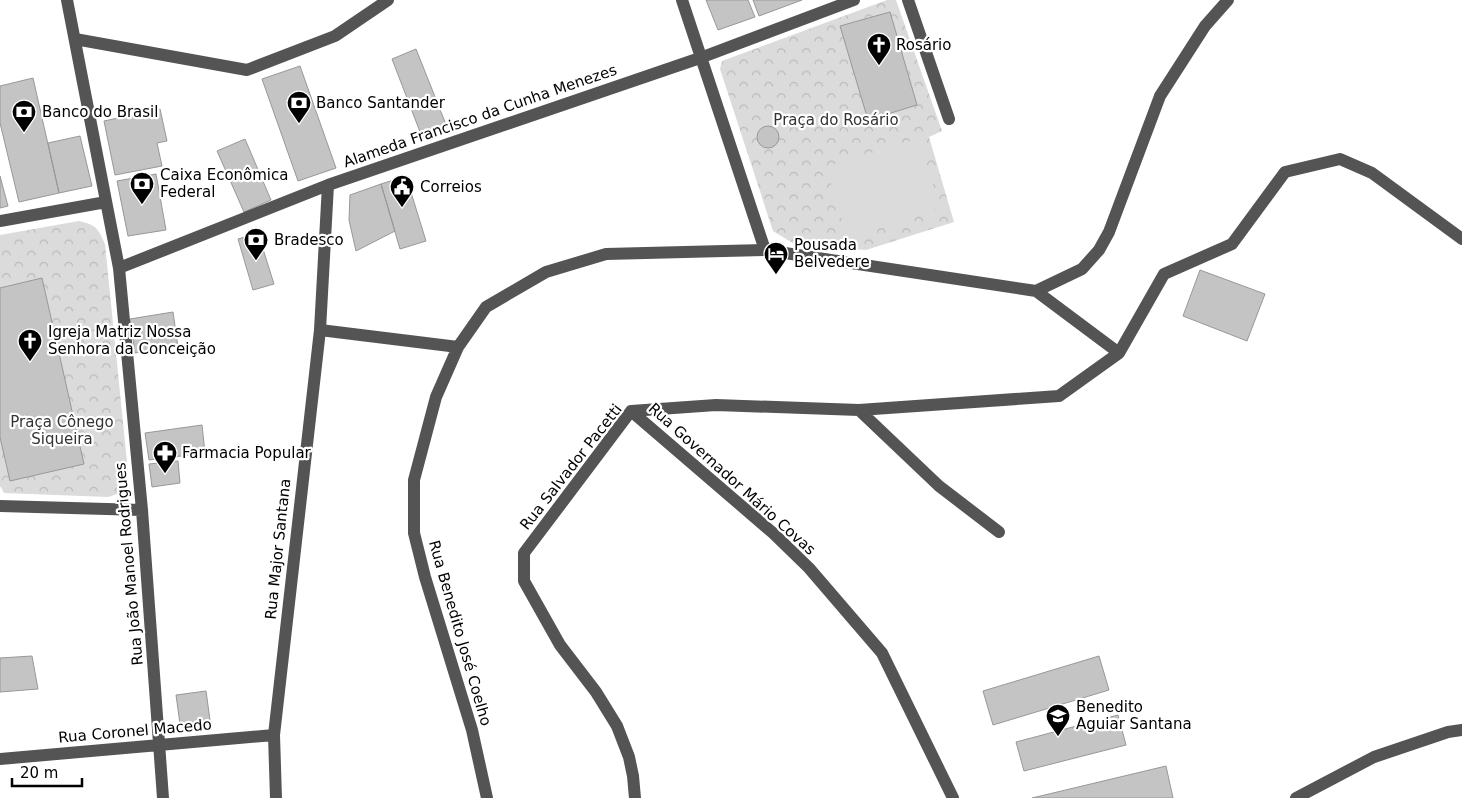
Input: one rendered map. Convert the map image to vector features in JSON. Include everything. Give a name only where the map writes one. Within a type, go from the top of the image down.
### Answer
[{"type":"street","name":"Rua João Manoel Rodrigues","points":[[67,0],[119,268],[142,510],[163,798]]},
{"type":"street","points":[[682,0],[765,250]]},
{"type":"street","name":"Alameda Francisco da Cunha Menezes","points":[[119,268],[328,185],[700,58],[854,0]]},
{"type":"street","points":[[908,0],[949,119]]},
{"type":"street","points":[[1228,0],[1204,26],[1160,96],[1109,232],[1099,250],[1082,269],[1036,291],[1119,353],[1164,274],[1232,244],[1285,172],[1340,159],[1372,173],[1462,239]]},
{"type":"street","points":[[75,39],[247,70],[335,36],[384,1]]},
{"type":"street","name":"Rua Major Santana","points":[[276,798],[274,735],[320,330],[328,185]]},
{"type":"street","points":[[0,221],[106,202]]},
{"type":"street","name":"Rua Benedito José Coelho","points":[[487,798],[472,730],[425,577],[414,533],[414,480],[436,397],[458,347],[486,307],[546,272],[606,254],[765,250],[1036,291]]},
{"type":"street","points":[[320,330],[458,347]]},
{"type":"street","name":"Rua Salvador Pacetti","points":[[635,798],[634,776],[617,726],[596,692],[560,645],[524,581],[524,553],[631,411],[716,405],[859,410],[1059,396],[1119,353]]},
{"type":"street","points":[[859,410],[939,486],[999,532]]},
{"type":"street","name":"Rua Governador Mário Covas","points":[[631,411],[773,533],[809,568],[882,654],[954,798]]},
{"type":"street","points":[[0,506],[142,510]]},
{"type":"street","points":[[1296,798],[1374,757],[1448,732],[1462,730]]},
{"type":"street","name":"Rua Coronel Macedo","points":[[0,759],[274,735]]},
{"type":"green space","name":"Praça do Rosário","points":[[887,0],[896,0],[942,131],[929,137],[954,222],[866,250],[796,245],[773,231],[720,69],[722,61]]},
{"type":"green space","points":[[919,138],[940,208],[847,237],[826,167]]},
{"type":"green space","name":"Praça Cônego Siqueira","points":[[79,221],[96,228],[105,244],[128,472],[117,494],[108,497],[4,493],[0,487],[0,235]]},
{"type":"building","points":[[706,0],[748,0],[755,17],[718,30]]},
{"type":"building","points":[[753,0],[802,0],[759,16]]},
{"type":"building","name":"Rosário","points":[[890,12],[917,105],[868,120],[840,26]]},
{"type":"building","points":[[416,49],[447,127],[422,137],[392,59]]},
{"type":"building","name":"Banco Santander","points":[[300,66],[336,168],[298,181],[262,79]]},
{"type":"building","name":"Banco do Brasil","points":[[33,78],[59,193],[19,202],[0,123],[0,86]]},
{"type":"building","points":[[160,109],[167,141],[157,143],[162,166],[115,175],[104,121]]},
{"type":"building","points":[[768,126],[776,129],[779,137],[776,145],[768,148],[760,145],[757,137],[760,129]]},
{"type":"building","points":[[80,136],[92,186],[59,193],[48,143]]},
{"type":"building","points":[[245,139],[271,200],[244,212],[217,151]]},
{"type":"building","name":"Caixa Econômica Federal","points":[[156,174],[166,230],[128,236],[117,181]]},
{"type":"building","points":[[0,176],[8,206],[0,208]]},
{"type":"building","name":"Correios","points":[[406,176],[426,241],[400,249],[381,184]]},
{"type":"building","points":[[381,184],[395,231],[356,251],[349,220],[350,195]]},
{"type":"building","name":"Bradesco","points":[[258,233],[274,284],[253,290],[238,239]]},
{"type":"building","points":[[1200,270],[1265,294],[1247,341],[1183,316]]},
{"type":"building","name":"Igreja Matriz Nossa Senhora da Conceição","points":[[42,278],[84,464],[10,481],[0,437],[0,288]]},
{"type":"building","points":[[173,312],[178,347],[135,353],[130,319]]},
{"type":"building","points":[[202,425],[205,453],[149,460],[145,433]]},
{"type":"building","name":"Farmacia Popular","points":[[178,461],[180,483],[152,487],[149,464]]},
{"type":"building","points":[[32,656],[38,689],[0,692],[0,658]]},
{"type":"building","points":[[1099,656],[1109,690],[993,725],[983,691]]},
{"type":"building","points":[[206,691],[210,720],[180,724],[176,695]]},
{"type":"building","points":[[1118,715],[1126,745],[1024,771],[1016,742]]},
{"type":"building","points":[[1166,766],[1173,798],[1032,798]]},
{"type":"place","name":"Rosário","points":[[879,66]]},
{"type":"place","name":"Banco Santander","points":[[299,124]]},
{"type":"place","name":"Banco do Brasil","points":[[24,133]]},
{"type":"place","name":"Caixa Econômica Federal","points":[[142,205]]},
{"type":"place","name":"Correios","points":[[402,208]]},
{"type":"place","name":"Bradesco","points":[[256,261]]},
{"type":"place","name":"Pousada Belvedere","points":[[776,275]]},
{"type":"place","name":"Igreja Matriz Nossa Senhora da Conceição","points":[[30,362]]},
{"type":"place","name":"Farmacia Popular","points":[[165,474]]},
{"type":"place","name":"Benedito Aguiar Santana","points":[[1058,737]]}]
